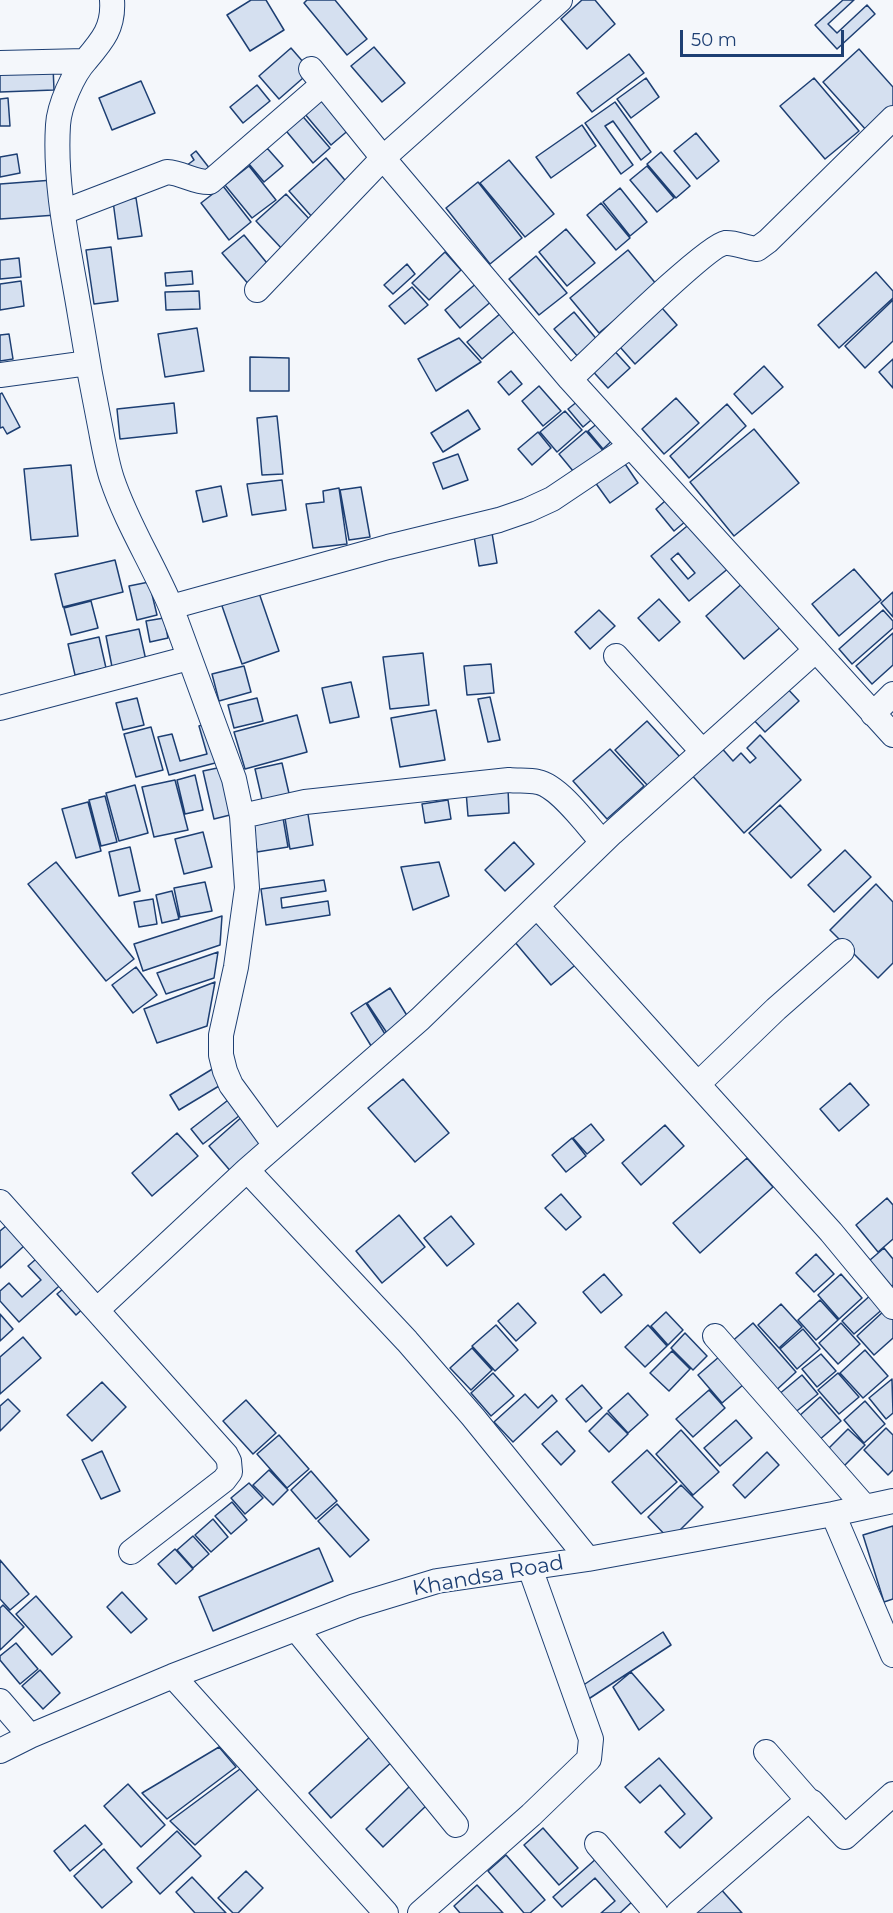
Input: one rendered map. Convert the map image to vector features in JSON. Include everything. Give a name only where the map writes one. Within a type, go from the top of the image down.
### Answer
[{"type":"street","points":[[112,0],[113,14],[110,26],[85,61],[61,103],[57,153],[63,212],[88,363],[111,478],[161,582],[234,779],[242,816],[247,888],[236,967],[221,1035],[221,1055],[231,1085],[275,1144]]},
{"type":"street","points":[[257,290],[383,158],[560,0]]},
{"type":"street","points":[[0,63],[85,61]]},
{"type":"street","points":[[63,212],[167,172],[177,172],[202,182],[210,182],[317,77],[570,379],[893,735]]},
{"type":"street","points":[[570,379],[680,277],[716,247],[726,243],[757,249],[768,242],[893,118]]},
{"type":"street","points":[[0,375],[88,363]]},
{"type":"street","points":[[171,607],[388,547],[499,520],[528,510],[552,499],[631,446]]},
{"type":"street","points":[[98,1310],[275,1144],[420,1019],[602,842],[816,650]]},
{"type":"street","points":[[616,656],[702,751]]},
{"type":"street","points":[[0,708],[189,658]]},
{"type":"street","points":[[873,714],[893,694]]},
{"type":"street","points":[[242,816],[305,802],[509,780],[538,782],[548,786],[562,798],[602,842]]},
{"type":"street","points":[[537,906],[831,1232],[893,1307]]},
{"type":"street","points":[[698,1084],[776,1009],[842,951]]},
{"type":"street","points":[[247,1170],[459,1400],[588,1559]]},
{"type":"street","points":[[0,1202],[226,1455],[230,1468],[228,1475],[220,1484],[131,1552]]},
{"type":"street","points":[[715,1335],[865,1507]]},
{"type":"street","name":"Khandsa Road","points":[[0,1751],[30,1736],[173,1676],[355,1606],[437,1581],[588,1559],[893,1501]]},
{"type":"street","points":[[833,1514],[893,1655]]},
{"type":"street","points":[[420,1913],[531,1815],[589,1759],[591,1739],[530,1568]]},
{"type":"street","points":[[296,1629],[456,1825]]},
{"type":"street","points":[[173,1676],[386,1913]]},
{"type":"street","points":[[0,1701],[30,1736]]},
{"type":"street","points":[[766,1752],[844,1837],[893,1794]]},
{"type":"street","points":[[678,1913],[808,1800]]},
{"type":"street","points":[[597,1844],[656,1913]]},
{"type":"building","points":[[251,0],[266,0],[284,30],[250,51],[227,15]]},
{"type":"building","points":[[307,0],[335,0],[367,39],[347,55],[304,3]]},
{"type":"building","points":[[582,0],[595,0],[615,24],[587,49],[561,19]]},
{"type":"building","points":[[843,0],[854,0],[828,24],[837,33],[867,5],[875,14],[837,49],[815,25]]},
{"type":"building","points":[[374,47],[405,83],[382,102],[351,66]]},
{"type":"building","points":[[291,48],[311,71],[279,99],[259,76]]},
{"type":"building","points":[[859,49],[893,87],[893,108],[867,131],[823,82]]},
{"type":"building","points":[[629,54],[644,73],[592,112],[577,93]]},
{"type":"building","points":[[53,66],[54,90],[0,92],[0,68]]},
{"type":"building","points":[[646,78],[659,97],[631,118],[617,99]]},
{"type":"building","points":[[814,78],[859,131],[825,159],[780,106]]},
{"type":"building","points":[[141,81],[155,113],[112,130],[99,98]]},
{"type":"building","points":[[257,85],[270,101],[243,123],[230,107]]},
{"type":"building","points":[[324,95],[351,128],[331,145],[304,113]]},
{"type":"building","points":[[8,98],[10,126],[0,126],[0,99]]},
{"type":"building","points":[[615,102],[651,152],[641,160],[613,121],[605,126],[633,165],[621,174],[585,123]]},
{"type":"building","points":[[299,112],[330,148],[313,163],[282,126]]},
{"type":"building","points":[[582,125],[596,146],[551,178],[536,157]]},
{"type":"building","points":[[696,133],[719,161],[697,179],[674,151]]},
{"type":"building","points":[[267,148],[283,166],[264,182],[249,164]]},
{"type":"building","points":[[196,151],[214,174],[183,168],[194,160],[191,155]]},
{"type":"building","points":[[661,152],[690,186],[676,198],[647,164]]},
{"type":"building","points":[[17,154],[20,173],[0,177],[0,157]]},
{"type":"building","points":[[326,158],[350,186],[313,218],[289,191]]},
{"type":"building","points":[[509,160],[554,214],[525,237],[480,183]]},
{"type":"building","points":[[249,166],[276,200],[252,218],[225,185]]},
{"type":"building","points":[[647,166],[674,198],[657,212],[630,180]]},
{"type":"building","points":[[53,180],[56,215],[0,219],[0,184]]},
{"type":"building","points":[[478,182],[522,238],[490,264],[446,208]]},
{"type":"building","points":[[223,186],[251,222],[229,240],[201,203]]},
{"type":"building","points":[[620,188],[647,222],[630,236],[603,202]]},
{"type":"building","points":[[286,194],[313,223],[283,250],[256,221]]},
{"type":"building","points":[[136,198],[142,236],[118,239],[113,201]]},
{"type":"building","points":[[601,203],[630,238],[616,250],[587,215]]},
{"type":"building","points":[[566,229],[595,263],[567,286],[539,252]]},
{"type":"building","points":[[244,235],[271,268],[250,286],[222,253]]},
{"type":"building","points":[[111,247],[118,301],[94,304],[86,250]]},
{"type":"building","points":[[628,250],[657,285],[599,333],[570,298]]},
{"type":"building","points":[[445,252],[461,270],[429,300],[412,283]]},
{"type":"building","points":[[536,256],[567,293],[539,315],[509,279]]},
{"type":"building","points":[[19,258],[21,277],[0,279],[0,260]]},
{"type":"building","points":[[407,264],[415,274],[393,294],[384,285]]},
{"type":"building","points":[[192,271],[193,284],[166,286],[165,273]]},
{"type":"building","points":[[876,272],[893,291],[893,298],[839,348],[818,325]]},
{"type":"building","points":[[21,281],[24,306],[0,310],[0,284]]},
{"type":"building","points":[[478,282],[493,300],[460,328],[445,310]]},
{"type":"building","points":[[412,287],[428,305],[405,324],[389,306]]},
{"type":"building","points":[[199,291],[200,309],[166,310],[165,292]]},
{"type":"building","points":[[893,300],[893,341],[865,368],[845,346]]},
{"type":"building","points":[[662,308],[677,325],[635,364],[620,347]]},
{"type":"building","points":[[574,312],[599,342],[579,358],[554,329]]},
{"type":"building","points":[[501,313],[516,330],[482,359],[467,342]]},
{"type":"building","points":[[197,328],[204,371],[165,377],[158,334]]},
{"type":"building","points":[[9,334],[13,359],[0,361],[0,335]]},
{"type":"building","points":[[459,338],[481,362],[436,391],[418,359]]},
{"type":"building","points":[[610,346],[630,368],[608,388],[588,366]]},
{"type":"building","points":[[250,357],[289,358],[289,391],[250,391]]},
{"type":"building","points":[[893,359],[893,388],[879,372]]},
{"type":"building","points":[[764,366],[783,387],[752,414],[734,394]]},
{"type":"building","points":[[511,371],[522,384],[509,395],[498,382]]},
{"type":"building","points":[[539,386],[561,411],[543,426],[522,401]]},
{"type":"building","points":[[2,393],[20,427],[7,434],[3,427],[0,428],[0,394]]},
{"type":"building","points":[[583,397],[597,415],[583,427],[568,409]]},
{"type":"building","points":[[676,398],[699,423],[664,454],[642,429]]},
{"type":"building","points":[[174,403],[177,433],[120,439],[117,409]]},
{"type":"building","points":[[727,404],[746,426],[689,478],[670,456]]},
{"type":"building","points":[[468,410],[480,429],[443,452],[431,433]]},
{"type":"building","points":[[565,411],[582,430],[557,452],[540,432]]},
{"type":"building","points":[[277,416],[283,474],[262,475],[257,418]]},
{"type":"building","points":[[604,418],[618,435],[603,449],[588,431]]},
{"type":"building","points":[[754,429],[799,483],[734,536],[690,482]]},
{"type":"building","points":[[586,431],[606,454],[578,477],[559,454]]},
{"type":"building","points":[[538,432],[551,448],[532,465],[518,449]]},
{"type":"building","points":[[458,454],[468,480],[443,489],[433,463]]},
{"type":"building","points":[[621,458],[638,483],[610,503],[592,478]]},
{"type":"building","points":[[71,465],[78,536],[31,540],[24,469]]},
{"type":"building","points":[[282,480],[286,510],[252,515],[247,484]]},
{"type":"building","points":[[221,486],[227,516],[203,522],[196,491]]},
{"type":"building","points":[[361,487],[370,537],[349,540],[340,490]]},
{"type":"building","points":[[339,488],[347,544],[313,548],[306,504],[324,502],[323,491]]},
{"type":"building","points":[[673,494],[692,516],[674,531],[656,509]]},
{"type":"building","points":[[692,522],[730,567],[689,601],[651,556]],"holes":[[[678,553],[695,573],[688,579],[671,559]]]},
{"type":"building","points":[[491,527],[497,563],[479,566],[473,530]]},
{"type":"building","points":[[115,560],[123,592],[63,607],[55,574]]},
{"type":"building","points":[[854,569],[881,600],[839,636],[812,604]]},
{"type":"building","points":[[745,581],[783,625],[744,659],[706,616]]},
{"type":"building","points":[[149,582],[157,615],[137,620],[129,586]]},
{"type":"building","points":[[258,590],[279,651],[242,664],[221,603]]},
{"type":"building","points":[[893,592],[893,617],[881,603]]},
{"type":"building","points":[[659,599],[680,622],[659,641],[638,618]]},
{"type":"building","points":[[91,601],[98,628],[71,635],[64,608]]},
{"type":"building","points":[[599,610],[615,626],[590,649],[575,632]]},
{"type":"building","points":[[883,610],[893,621],[893,628],[852,664],[839,649]]},
{"type":"building","points":[[164,618],[168,638],[150,642],[146,621]]},
{"type":"building","points":[[139,629],[147,665],[113,672],[106,636]]},
{"type":"building","points":[[893,633],[893,665],[872,684],[856,666]]},
{"type":"building","points":[[99,637],[106,668],[75,675],[68,644]]},
{"type":"building","points":[[423,653],[429,705],[390,709],[383,657]]},
{"type":"building","points":[[491,664],[494,693],[467,695],[464,666]]},
{"type":"building","points":[[244,666],[251,692],[219,701],[212,674]]},
{"type":"building","points":[[351,682],[359,717],[330,723],[322,688]]},
{"type":"building","points":[[785,686],[799,701],[765,732],[751,717]]},
{"type":"building","points":[[490,697],[500,740],[488,742],[478,699]]},
{"type":"building","points":[[137,698],[144,725],[123,730],[116,703]]},
{"type":"building","points":[[257,698],[263,721],[234,728],[228,705]]},
{"type":"building","points":[[436,710],[445,760],[400,767],[391,718]]},
{"type":"building","points":[[297,715],[307,752],[245,769],[234,732]]},
{"type":"building","points":[[647,721],[680,757],[648,786],[615,750]]},
{"type":"building","points":[[208,723],[219,762],[169,775],[158,737],[172,734],[180,761],[207,754],[199,726]]},
{"type":"building","points":[[151,727],[163,770],[136,777],[124,734]]},
{"type":"building","points":[[760,735],[801,780],[744,833],[689,772],[719,745],[733,761],[741,753],[750,763],[756,758],[747,748]]},
{"type":"building","points":[[610,749],[644,786],[607,819],[573,781]]},
{"type":"building","points":[[282,763],[291,802],[264,808],[255,769]]},
{"type":"building","points":[[227,766],[238,813],[214,819],[203,771]]},
{"type":"building","points":[[195,775],[203,810],[185,814],[177,780]]},
{"type":"building","points":[[175,780],[188,830],[154,837],[142,787]]},
{"type":"building","points":[[135,785],[148,833],[119,841],[106,793]]},
{"type":"building","points":[[508,788],[509,813],[468,816],[466,791]]},
{"type":"building","points":[[105,796],[117,842],[101,846],[89,800]]},
{"type":"building","points":[[448,800],[451,819],[425,823],[422,804]]},
{"type":"building","points":[[88,802],[101,851],[76,858],[62,809]]},
{"type":"building","points":[[780,805],[821,850],[791,878],[749,833]]},
{"type":"building","points":[[307,808],[313,845],[290,849],[284,812]]},
{"type":"building","points":[[282,812],[288,847],[257,852],[251,817]]},
{"type":"building","points":[[203,832],[212,867],[184,874],[175,839]]},
{"type":"building","points":[[514,842],[534,864],[505,891],[485,870]]},
{"type":"building","points":[[130,847],[140,891],[119,896],[109,852]]},
{"type":"building","points":[[845,850],[871,877],[834,912],[808,885]]},
{"type":"building","points":[[56,862],[134,959],[106,981],[28,884]]},
{"type":"building","points":[[439,862],[449,896],[413,910],[401,867]]},
{"type":"building","points":[[324,880],[326,891],[281,898],[282,908],[328,901],[330,915],[266,925],[261,889]]},
{"type":"building","points":[[205,882],[212,911],[180,917],[174,888]]},
{"type":"building","points":[[876,884],[893,902],[893,963],[878,978],[830,930]]},
{"type":"building","points":[[172,891],[179,919],[162,923],[156,895]]},
{"type":"building","points":[[153,899],[157,924],[139,927],[134,902]]},
{"type":"building","points":[[222,916],[220,945],[143,971],[134,944]]},
{"type":"building","points":[[542,917],[579,962],[551,985],[514,941]]},
{"type":"building","points":[[218,952],[214,978],[166,994],[157,973]]},
{"type":"building","points":[[136,967],[157,995],[133,1013],[112,985]]},
{"type":"building","points":[[215,982],[207,1026],[157,1043],[144,1009]]},
{"type":"building","points":[[390,988],[411,1022],[389,1036],[367,1003]]},
{"type":"building","points":[[366,1003],[388,1039],[373,1049],[351,1013]]},
{"type":"building","points":[[214,1068],[224,1083],[179,1110],[170,1095]]},
{"type":"building","points":[[403,1079],[449,1133],[415,1162],[368,1108]]},
{"type":"building","points":[[850,1083],[869,1105],[839,1131],[820,1109]]},
{"type":"building","points":[[232,1097],[244,1112],[203,1144],[191,1129]]},
{"type":"building","points":[[244,1115],[268,1142],[233,1174],[209,1146]]},
{"type":"building","points":[[591,1124],[604,1140],[587,1154],[573,1138]]},
{"type":"building","points":[[665,1125],[684,1146],[641,1185],[622,1163]]},
{"type":"building","points":[[177,1133],[198,1156],[152,1196],[132,1173]]},
{"type":"building","points":[[572,1138],[586,1156],[566,1172],[552,1155]]},
{"type":"building","points":[[747,1158],[773,1187],[700,1253],[673,1223]]},
{"type":"building","points":[[561,1194],[581,1217],[566,1230],[545,1208]]},
{"type":"building","points":[[887,1198],[893,1205],[893,1239],[878,1252],[856,1225]]},
{"type":"building","points":[[399,1215],[425,1247],[382,1283],[356,1251]]},
{"type":"building","points":[[451,1216],[474,1244],[447,1266],[424,1238]]},
{"type":"building","points":[[6,1226],[24,1246],[0,1268],[0,1231]]},
{"type":"building","points":[[884,1248],[893,1259],[893,1285],[886,1292],[863,1266]]},
{"type":"building","points":[[43,1253],[67,1279],[19,1322],[0,1301],[0,1291],[9,1283],[22,1297],[41,1280],[28,1266]]},
{"type":"building","points":[[816,1254],[834,1274],[814,1292],[796,1273]]},
{"type":"building","points":[[604,1274],[622,1295],[601,1313],[583,1292]]},
{"type":"building","points":[[841,1274],[862,1298],[839,1319],[818,1295]]},
{"type":"building","points":[[70,1283],[88,1304],[76,1315],[57,1294]]},
{"type":"building","points":[[873,1293],[885,1307],[854,1334],[842,1321]]},
{"type":"building","points":[[820,1300],[838,1320],[816,1340],[798,1320]]},
{"type":"building","points":[[518,1303],[536,1323],[516,1341],[498,1321]]},
{"type":"building","points":[[781,1304],[802,1327],[779,1348],[758,1325]]},
{"type":"building","points":[[886,1309],[893,1317],[893,1338],[874,1355],[857,1336]]},
{"type":"building","points":[[666,1312],[683,1330],[668,1345],[651,1326]]},
{"type":"building","points":[[0,1314],[13,1329],[0,1341]]},
{"type":"building","points":[[753,1323],[796,1372],[772,1394],[729,1344]]},
{"type":"building","points":[[841,1323],[860,1344],[838,1364],[819,1343]]},
{"type":"building","points":[[496,1325],[518,1350],[495,1371],[472,1346]]},
{"type":"building","points":[[648,1325],[667,1346],[645,1367],[625,1347]]},
{"type":"building","points":[[803,1329],[820,1349],[797,1369],[780,1349]]},
{"type":"building","points":[[685,1333],[707,1356],[693,1370],[671,1348]]},
{"type":"building","points":[[23,1337],[41,1358],[0,1394],[0,1357]]},
{"type":"building","points":[[472,1348],[492,1370],[471,1390],[450,1368]]},
{"type":"building","points":[[727,1350],[751,1378],[722,1403],[698,1375]]},
{"type":"building","points":[[865,1350],[888,1376],[863,1398],[840,1373]]},
{"type":"building","points":[[672,1351],[690,1369],[669,1391],[650,1373]]},
{"type":"building","points":[[821,1354],[836,1371],[817,1387],[802,1369]]},
{"type":"building","points":[[493,1373],[514,1396],[491,1416],[471,1393]]},
{"type":"building","points":[[838,1373],[859,1397],[839,1414],[818,1390]]},
{"type":"building","points":[[802,1375],[818,1394],[793,1414],[778,1395]]},
{"type":"building","points":[[892,1379],[893,1413],[886,1419],[869,1398]]},
{"type":"building","points":[[102,1382],[126,1407],[92,1441],[67,1415]]},
{"type":"building","points":[[582,1385],[602,1408],[586,1422],[566,1399]]},
{"type":"building","points":[[709,1390],[725,1408],[693,1437],[676,1419]]},
{"type":"building","points":[[628,1393],[648,1415],[628,1433],[608,1411]]},
{"type":"building","points":[[525,1394],[538,1408],[552,1395],[557,1401],[513,1442],[494,1422]]},
{"type":"building","points":[[820,1397],[841,1421],[818,1441],[797,1418]]},
{"type":"building","points":[[8,1399],[20,1411],[0,1431],[0,1406]]},
{"type":"building","points":[[246,1400],[276,1433],[253,1454],[223,1421]]},
{"type":"building","points":[[865,1401],[885,1424],[864,1443],[844,1420]]},
{"type":"building","points":[[607,1413],[628,1434],[609,1452],[589,1431]]},
{"type":"building","points":[[736,1420],[752,1438],[720,1466],[704,1448]]},
{"type":"building","points":[[886,1428],[893,1435],[893,1470],[888,1475],[864,1450]]},
{"type":"building","points":[[848,1429],[865,1445],[844,1466],[827,1450]]},
{"type":"building","points":[[681,1430],[719,1472],[693,1495],[656,1454]]},
{"type":"building","points":[[557,1431],[575,1451],[561,1465],[542,1444]]},
{"type":"building","points":[[279,1435],[309,1469],[287,1488],[257,1454]]},
{"type":"building","points":[[647,1450],[677,1482],[641,1514],[612,1482]]},
{"type":"building","points":[[102,1451],[120,1491],[101,1499],[82,1460]]},
{"type":"building","points":[[767,1452],[779,1465],[745,1498],[733,1485]]},
{"type":"building","points":[[269,1470],[288,1490],[273,1505],[253,1485]]},
{"type":"building","points":[[311,1471],[337,1501],[316,1519],[291,1490]]},
{"type":"building","points":[[249,1483],[263,1498],[245,1514],[231,1498]]},
{"type":"building","points":[[681,1485],[703,1507],[670,1540],[648,1517]]},
{"type":"building","points":[[232,1502],[247,1520],[231,1534],[215,1516]]},
{"type":"building","points":[[337,1504],[369,1540],[350,1557],[318,1521]]},
{"type":"building","points":[[213,1519],[228,1537],[211,1552],[195,1535]]},
{"type":"building","points":[[893,1526],[893,1599],[884,1602],[863,1535]]},
{"type":"building","points":[[193,1536],[209,1554],[193,1568],[177,1550]]},
{"type":"building","points":[[319,1548],[333,1581],[213,1631],[199,1597]]},
{"type":"building","points":[[175,1549],[193,1569],[176,1584],[158,1564]]},
{"type":"building","points":[[0,1560],[29,1594],[10,1610],[0,1599]]},
{"type":"building","points":[[122,1592],[147,1619],[131,1633],[107,1607]]},
{"type":"building","points":[[36,1596],[72,1637],[52,1655],[16,1614]]},
{"type":"building","points":[[3,1605],[24,1627],[0,1650],[0,1608]]},
{"type":"building","points":[[663,1632],[671,1645],[587,1700],[579,1688]]},
{"type":"building","points":[[16,1643],[38,1669],[20,1684],[0,1660],[0,1656]]},
{"type":"building","points":[[40,1670],[60,1693],[43,1709],[22,1686]]},
{"type":"building","points":[[631,1672],[664,1710],[639,1730],[613,1687]]},
{"type":"building","points":[[372,1735],[395,1759],[331,1818],[309,1793]]},
{"type":"building","points":[[219,1747],[236,1767],[167,1819],[142,1793]]},
{"type":"building","points":[[659,1758],[712,1818],[680,1848],[665,1832],[685,1814],[660,1785],[640,1803],[625,1787]]},
{"type":"building","points":[[240,1769],[258,1789],[195,1845],[170,1821]]},
{"type":"building","points":[[128,1784],[165,1825],[141,1847],[104,1806]]},
{"type":"building","points":[[410,1786],[428,1804],[383,1847],[366,1829]]},
{"type":"building","points":[[85,1825],[102,1844],[70,1871],[54,1851]]},
{"type":"building","points":[[543,1828],[578,1868],[559,1885],[524,1845]]},
{"type":"building","points":[[177,1831],[201,1856],[160,1894],[137,1868]]},
{"type":"building","points":[[104,1849],[132,1882],[102,1908],[74,1876]]},
{"type":"building","points":[[506,1855],[545,1900],[530,1913],[524,1913],[488,1871]]},
{"type":"building","points":[[597,1858],[634,1900],[620,1913],[601,1913],[615,1901],[595,1878],[562,1907],[553,1897]]},
{"type":"building","points":[[246,1871],[263,1888],[238,1913],[233,1913],[218,1898]]},
{"type":"building","points":[[192,1877],[226,1913],[195,1913],[176,1892]]},
{"type":"building","points":[[477,1885],[503,1913],[460,1913],[454,1906]]},
{"type":"building","points":[[719,1887],[742,1913],[690,1913]]}]
